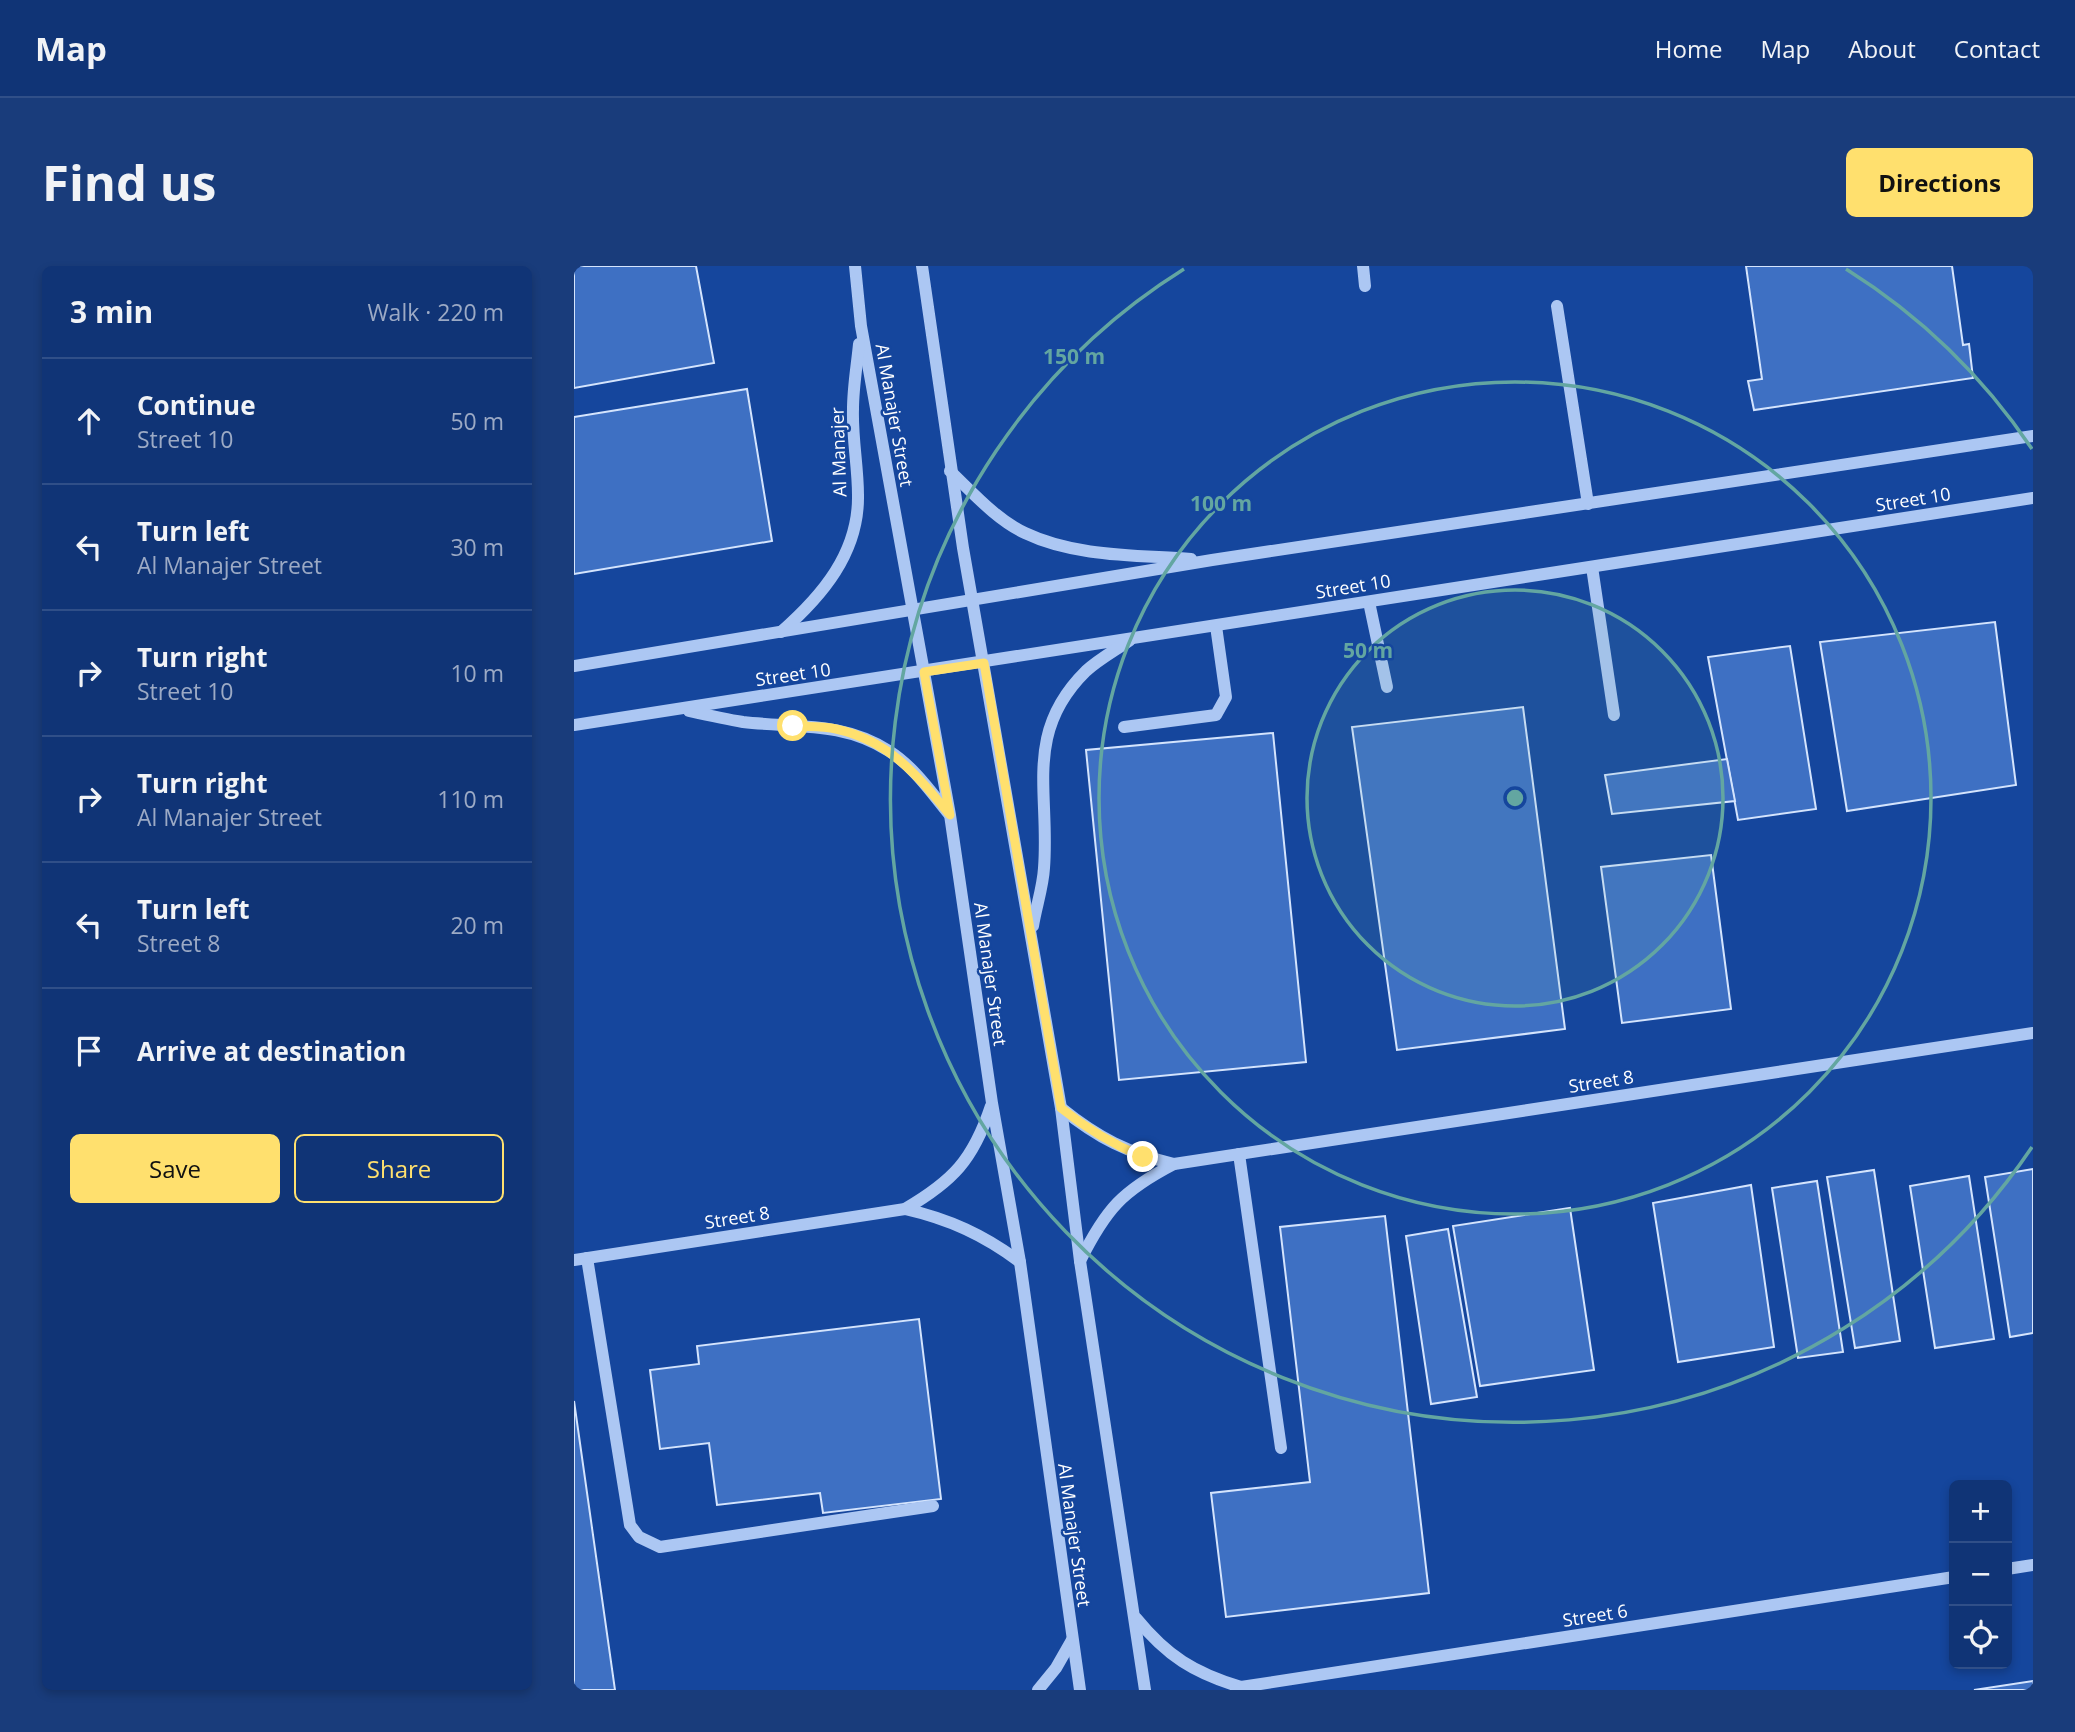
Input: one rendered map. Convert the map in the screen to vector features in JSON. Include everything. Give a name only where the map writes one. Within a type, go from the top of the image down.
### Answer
[{"type":"street","name":"Al Manajer Street","points":[[855,266],[861,326],[950,815],[992,1103],[1020,1262],[1080,1690]]},
{"type":"street","points":[[922,266],[950,471],[1061,1108],[1080,1261],[1145,1690]]},
{"type":"street","points":[[1363,266],[1366,286]]},
{"type":"street","points":[[1557,306],[1588,504]]},
{"type":"street","name":"Al Manajer","points":[[779,634],[810,606],[826,586],[843,559],[853,528],[858,498],[853,408],[861,326]]},
{"type":"street","points":[[574,666],[1213,560],[2033,436]]},
{"type":"street","points":[[950,471],[978,499],[1024,533],[1054,544],[1100,551],[1213,560]]},
{"type":"street","name":"Street 10","points":[[574,725],[2033,498]]},
{"type":"street","points":[[1592,567],[1614,715]]},
{"type":"street","points":[[1368,602],[1387,687]]},
{"type":"street","points":[[1124,727],[1216,715],[1226,697],[1216,626]]},
{"type":"street","points":[[1031,933],[1044,868],[1043,754],[1051,723],[1064,698],[1087,670],[1133,638]]},
{"type":"street","name":"Street 10","points":[[679,709],[740,721],[834,728],[864,737],[891,752],[913,770],[950,815]]},
{"type":"street","name":"Street 8","points":[[1080,1261],[1099,1224],[1120,1200],[1145,1179],[1174,1164],[2033,1033]]},
{"type":"street","name":"Street 8","points":[[905,1209],[936,1191],[962,1166],[981,1136],[992,1103]]},
{"type":"street","name":"Street 8","points":[[1061,1108],[1113,1145],[1143,1157],[1174,1164]]},
{"type":"street","points":[[1239,1154],[1281,1448]]},
{"type":"street","name":"Street 8","points":[[577,1259],[905,1209],[936,1216],[966,1228],[994,1243],[1020,1262]]},
{"type":"street","points":[[577,1259],[630,1525],[639,1537],[660,1547],[933,1506]]},
{"type":"street","points":[[2012,1568],[2033,1565]]},
{"type":"street","name":"Street 6","points":[[1134,1616],[1155,1642],[1181,1662],[1210,1678],[1239,1689],[1949,1578]]},
{"type":"street","points":[[1038,1690],[1056,1668],[1072,1640]]},
{"type":"building","points":[[574,266],[696,266],[714,363],[574,388]]},
{"type":"building","points":[[1746,266],[1952,266],[1963,345],[1969,344],[1973,378],[1754,410],[1748,381],[1762,379]]},
{"type":"building","points":[[747,389],[772,541],[574,574],[574,417]]},
{"type":"building","points":[[1995,622],[2016,785],[1847,811],[1820,642]]},
{"type":"building","points":[[1790,646],[1816,809],[1738,820],[1708,657]]},
{"type":"building","points":[[1523,707],[1565,1029],[1397,1050],[1352,727]]},
{"type":"building","points":[[1273,733],[1306,1062],[1119,1080],[1086,750]]},
{"type":"building","points":[[1727,759],[1735,801],[1612,814],[1605,775]]},
{"type":"building","points":[[1711,855],[1731,1009],[1622,1023],[1601,867]]},
{"type":"building","points":[[2033,1169],[2033,1333],[2010,1337],[1985,1177]]},
{"type":"building","points":[[1874,1170],[1900,1341],[1855,1348],[1827,1177]]},
{"type":"building","points":[[1969,1176],[1994,1339],[1935,1348],[1910,1186]]},
{"type":"building","points":[[1817,1181],[1843,1352],[1798,1358],[1772,1188]]},
{"type":"building","points":[[1751,1185],[1774,1347],[1678,1362],[1653,1203]]},
{"type":"building","points":[[1570,1208],[1594,1370],[1480,1386],[1453,1226]]},
{"type":"building","points":[[1385,1216],[1429,1593],[1226,1617],[1211,1493],[1310,1482],[1280,1227]]},
{"type":"building","points":[[1448,1229],[1477,1397],[1431,1404],[1406,1236]]},
{"type":"building","points":[[919,1319],[941,1499],[823,1513],[820,1493],[717,1505],[709,1443],[660,1449],[650,1370],[699,1364],[697,1346]]},
{"type":"building","points":[[574,1401],[615,1690],[574,1690]]},
{"type":"building","points":[[2033,1681],[2033,1690],[1974,1690]]},
{"type":"route","points":[[793,726],[834,728],[864,737],[891,752],[913,770],[950,815],[924,672],[984,663],[1061,1108],[1113,1145],[1143,1157]]}]
